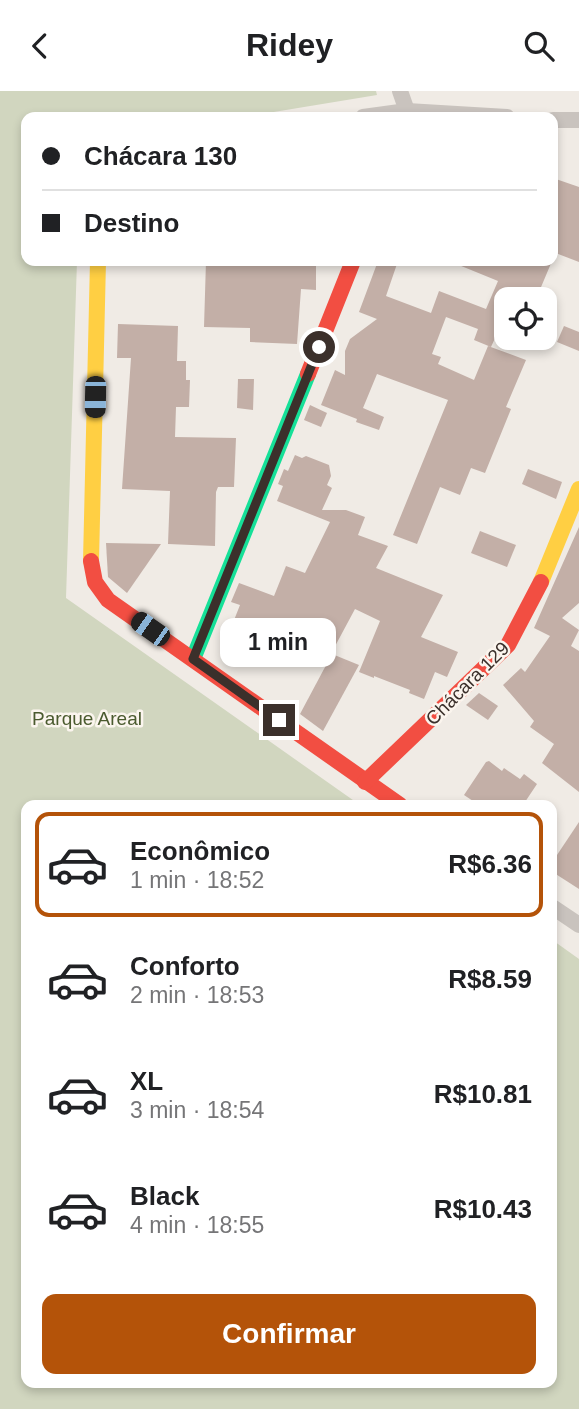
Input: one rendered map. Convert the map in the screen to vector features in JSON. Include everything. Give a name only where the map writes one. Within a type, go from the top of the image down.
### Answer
[{"type":"street","points":[[400,91],[407,111]]},
{"type":"street","points":[[400,112],[424,112]]},
{"type":"street","points":[[558,120],[579,120]]},
{"type":"street","points":[[98,266],[92,579],[96,589],[392,800]]},
{"type":"street","points":[[193,659],[351,266]]},
{"type":"street","name":"Chácara 129","points":[[365,782],[508,645],[544,576],[579,489]]},
{"type":"street","points":[[557,910],[579,925]]},
{"type":"green space","name":"Parque Areal","points":[[0,91],[376,91],[377,95],[274,112],[21,112],[21,266],[77,266],[66,598],[353,800],[21,800],[21,1388],[557,1388],[557,943],[579,959],[579,1409],[0,1409]]},
{"type":"building","points":[[558,180],[579,187],[579,262],[558,254]]},
{"type":"building","points":[[206,266],[316,266],[316,290],[301,289],[297,344],[250,342],[250,328],[204,327]]},
{"type":"building","points":[[376,266],[396,266],[386,296],[431,313],[439,291],[486,309],[494,290],[494,340],[491,347],[474,340],[478,329],[446,317],[432,354],[441,357],[438,364],[474,380],[488,346],[526,360],[506,407],[511,409],[485,473],[471,468],[460,495],[440,487],[417,544],[393,535],[448,400],[377,374],[363,408],[384,417],[379,430],[321,405],[335,370],[345,375],[345,351],[350,339],[377,319],[359,312]]},
{"type":"building","points":[[461,266],[550,266],[541,287],[495,287],[498,281]]},
{"type":"building","points":[[118,324],[178,326],[177,361],[186,361],[186,380],[190,380],[189,407],[176,407],[175,437],[236,438],[234,487],[218,487],[216,492],[215,546],[168,544],[170,491],[122,489],[131,358],[117,358]]},
{"type":"building","points":[[564,326],[579,332],[579,351],[557,342]]},
{"type":"building","points":[[238,379],[254,379],[253,410],[237,408]]},
{"type":"building","points":[[310,405],[327,413],[321,427],[304,420]]},
{"type":"building","points":[[295,455],[302,458],[306,456],[329,465],[331,476],[327,485],[332,488],[322,510],[346,510],[365,517],[358,535],[388,546],[376,568],[443,595],[421,637],[458,652],[447,677],[435,672],[424,699],[409,693],[410,690],[359,672],[380,621],[355,609],[333,650],[284,624],[269,662],[248,653],[244,662],[221,653],[240,605],[231,602],[239,583],[274,596],[286,566],[305,573],[330,522],[277,501],[283,486],[278,484],[284,469],[288,471]]},
{"type":"building","points":[[528,469],[562,482],[556,499],[522,484]]},
{"type":"building","points":[[579,527],[579,603],[562,618],[579,630],[571,646],[579,651],[579,792],[542,763],[554,744],[530,727],[534,721],[503,685],[521,668],[525,672],[550,636],[534,628]]},
{"type":"building","points":[[480,531],[516,545],[507,567],[471,553]]},
{"type":"building","points":[[106,543],[161,544],[127,593],[108,577]]},
{"type":"building","points":[[332,654],[359,665],[323,731],[300,714]]},
{"type":"building","points":[[479,693],[498,706],[488,720],[466,705]]},
{"type":"building","points":[[489,761],[502,771],[504,768],[520,779],[524,774],[537,784],[526,800],[472,800],[464,795]]},
{"type":"building","points":[[579,822],[579,889],[557,875],[557,855]]},
{"type":"traffic: fast","points":[[193,659],[308,374]]},
{"type":"traffic: slow","points":[[91,561],[98,266]]},
{"type":"traffic: slow","points":[[541,582],[579,489]]},
{"type":"traffic: jam","points":[[308,374],[351,266]]},
{"type":"traffic: jam","points":[[91,561],[95,582],[108,600],[393,800]]},
{"type":"traffic: jam","points":[[365,782],[508,645],[541,582]]},
{"type":"route","points":[[279,720],[193,659],[319,347]]}]
